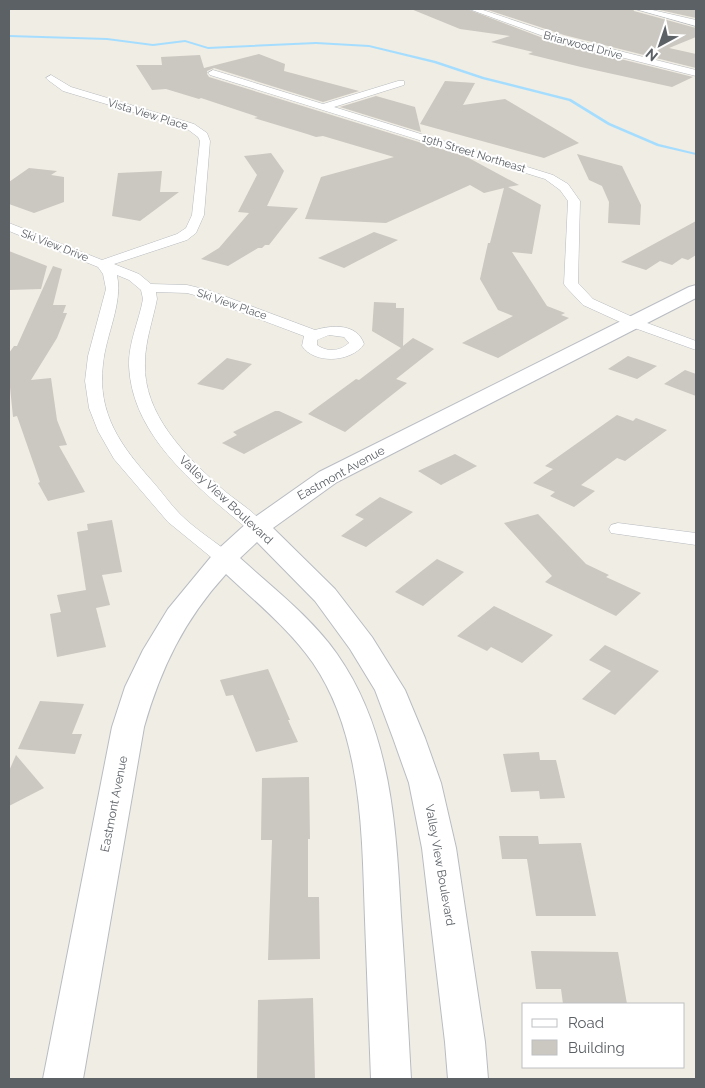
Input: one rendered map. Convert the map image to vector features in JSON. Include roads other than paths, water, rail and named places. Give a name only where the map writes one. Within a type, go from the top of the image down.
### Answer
[{"type":"main road","name":"Eastmont Avenue","points":[[63,1079],[128,726],[151,664],[166,636],[200,584],[257,527],[305,491],[344,469],[696,291]]},
{"type":"main road","name":"Valley View Boulevard","points":[[257,527],[325,595],[362,644],[390,690],[409,738],[424,783],[439,848],[464,1033],[468,1079]]},
{"type":"main road","points":[[224,558],[300,628],[326,660],[346,697],[362,734],[372,781],[379,833],[392,1079]]},
{"type":"street","name":"Briarwood Drive","points":[[473,9],[560,40],[696,73]]},
{"type":"street","points":[[639,9],[696,23]]},
{"type":"street","name":"19th Street Northeast","points":[[213,74],[549,177],[564,187],[574,201],[571,284],[588,302],[634,323],[696,346]]},
{"type":"street","name":"Vista View Place","points":[[51,78],[67,89],[190,126],[203,135],[205,141],[198,215],[192,230],[182,237],[102,264]]},
{"type":"street","points":[[323,107],[401,83]]},
{"type":"street","name":"Ski View Drive","points":[[9,227],[102,264]]},
{"type":"street","points":[[102,264],[134,277],[148,288]]},
{"type":"street","points":[[102,264],[110,274],[113,288],[96,356],[93,382],[97,408],[106,431],[120,455],[174,518],[224,558]]},
{"type":"street","name":"Ski View Place","points":[[148,288],[187,289],[203,292],[314,335]]},
{"type":"street","name":"Valley View Boulevard","points":[[148,288],[150,299],[137,366],[142,395],[165,440],[188,467],[257,527]]},
{"type":"street","points":[[618,529],[696,539]]},
{"type":"waterway","points":[[9,36],[107,39],[153,45],[185,41],[208,48],[316,43],[369,46],[435,62],[483,78],[570,100],[609,124],[658,145],[696,154]]}]
